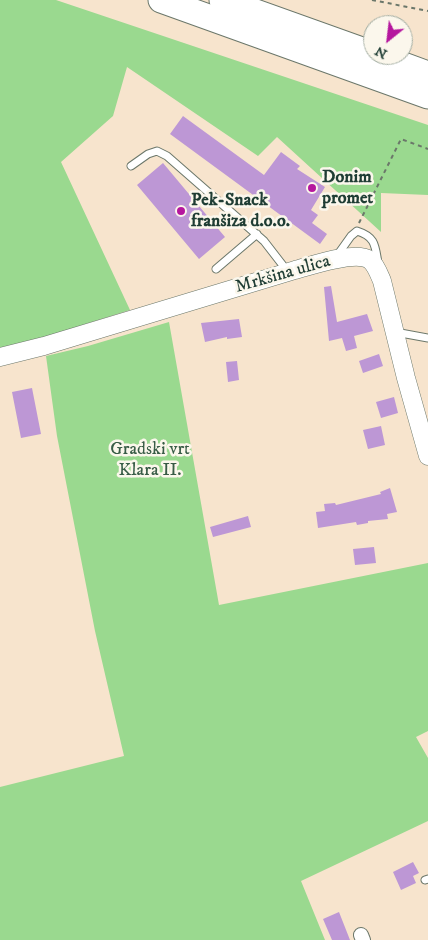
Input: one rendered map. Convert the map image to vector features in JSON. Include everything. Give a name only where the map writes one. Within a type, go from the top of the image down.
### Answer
[{"type":"highway","points":[[160,0],[428,96]]},
{"type":"highway","points":[[222,0],[363,50]]},
{"type":"highway","points":[[404,65],[428,74]]},
{"type":"street","name":"Mrkšina ulica","points":[[0,357],[44,346],[333,260],[353,258],[370,261],[382,281],[428,456]]},
{"type":"lane","points":[[131,166],[148,154],[157,151],[167,156],[257,234],[288,272]]},
{"type":"lane","points":[[333,260],[357,231],[366,234],[374,241],[382,281]]},
{"type":"lane","points":[[216,269],[257,234]]},
{"type":"lane","points":[[395,332],[428,338]]},
{"type":"path","points":[[372,0],[428,11]]},
{"type":"path","points":[[357,231],[360,220],[401,139],[428,148]]},
{"type":"green space","points":[[0,0],[56,0],[428,125],[428,195],[381,193],[381,232],[277,137],[258,156],[127,67],[113,116],[61,162],[130,310],[0,350]]},
{"type":"green space","name":"Gradski vrt Klara II.","points":[[169,322],[219,605],[428,563],[428,731],[416,737],[428,758],[428,821],[301,881],[325,940],[0,940],[0,787],[124,756],[95,631],[57,436],[46,356],[88,346]]},
{"type":"building","points":[[183,116],[264,175],[281,152],[300,166],[297,169],[325,187],[311,210],[318,215],[312,223],[327,234],[320,244],[170,134]]},
{"type":"building","name":"Pek-Snack franšiza d.o.o.","points":[[163,163],[225,237],[199,259],[137,185]]},
{"type":"building","points":[[331,286],[337,322],[367,314],[373,331],[354,336],[357,348],[346,351],[342,338],[329,341],[324,287]]},
{"type":"building","points":[[239,319],[242,337],[227,339],[227,337],[205,342],[201,323]]},
{"type":"building","points":[[379,354],[383,366],[363,373],[359,361]]},
{"type":"building","points":[[237,361],[239,380],[228,382],[226,362]]},
{"type":"building","points":[[32,388],[41,434],[21,438],[12,392]]},
{"type":"building","points":[[394,397],[398,413],[381,418],[376,402]]},
{"type":"building","points":[[381,426],[385,445],[368,449],[363,430]]},
{"type":"building","points":[[390,488],[397,512],[387,514],[388,519],[368,521],[368,523],[357,525],[356,522],[318,528],[316,512],[325,511],[324,504],[335,503],[336,505],[381,494],[380,492]]},
{"type":"building","points":[[248,516],[251,527],[213,537],[210,527]]},
{"type":"building","points":[[374,547],[376,563],[355,565],[353,549]]},
{"type":"building","points":[[413,862],[419,873],[413,876],[416,883],[401,890],[393,872]]},
{"type":"building","points":[[339,912],[350,940],[332,940],[323,919]]},
{"type":"place","name":"Donim promet","points":[[312,188]]},
{"type":"place","name":"Pek-Snack franšiza d.o.o.","points":[[181,211]]}]
